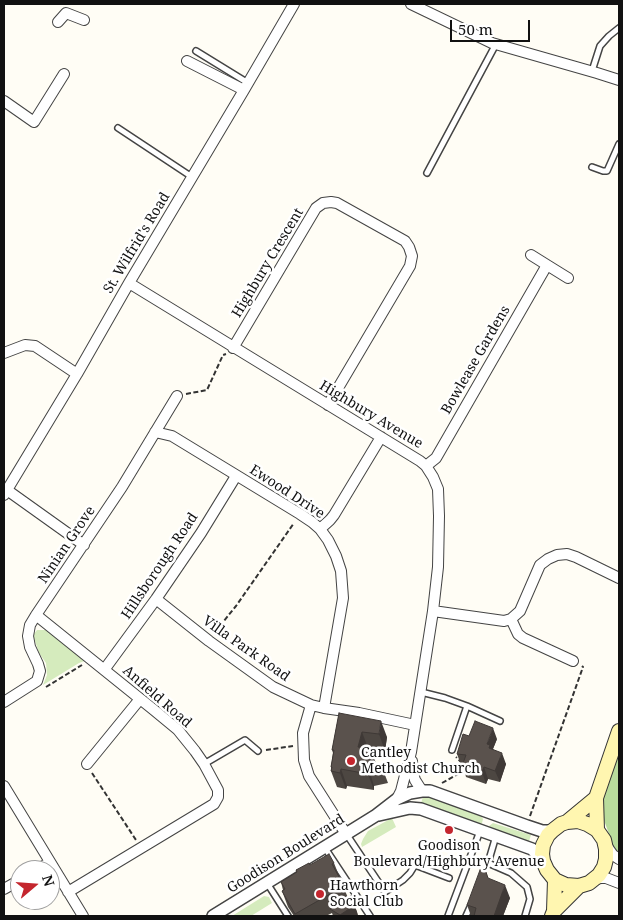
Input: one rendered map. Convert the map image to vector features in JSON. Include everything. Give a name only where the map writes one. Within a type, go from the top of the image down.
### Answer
[{"type":"main road","points":[[597,830],[596,798],[619,731]]},
{"type":"main road","points":[[567,822],[596,798]]},
{"type":"main road","points":[[578,821],[587,824],[597,830],[605,844],[606,859],[599,875],[589,883],[579,886],[566,885],[555,880],[543,861],[543,845],[548,835],[560,824],[567,822],[578,821]]},
{"type":"main road","points":[[553,914],[555,880]]},
{"type":"main road","points":[[553,914],[579,886]]},
{"type":"street","name":"St. Wilfrid's Road","points":[[5,493],[294,4]]},
{"type":"street","points":[[411,4],[496,44],[619,80]]},
{"type":"street","points":[[58,22],[67,8],[84,20]]},
{"type":"street","points":[[187,61],[246,86]]},
{"type":"street","points":[[4,101],[34,122],[64,74]]},
{"type":"street","name":"Highbury Crescent","points":[[233,348],[316,208],[323,203],[337,203],[405,241],[412,256],[410,266],[328,404]]},
{"type":"street","points":[[531,255],[568,278]]},
{"type":"street","name":"Bowlease Gardens","points":[[426,466],[436,458],[547,265]]},
{"type":"street","name":"Highbury Avenue","points":[[129,283],[233,348],[381,436],[420,461],[426,466],[433,477],[439,496],[438,567],[411,752]]},
{"type":"street","points":[[4,353],[25,345],[35,346],[77,374]]},
{"type":"street","name":"Ninian Grove","points":[[37,681],[40,671],[30,647],[28,636],[30,625],[122,487],[177,396]]},
{"type":"street","name":"Ewood Drive","points":[[155,432],[172,436],[300,514],[320,529],[328,540],[341,572],[343,598],[324,708]]},
{"type":"street","points":[[320,529],[334,515],[381,436]]},
{"type":"street","name":"Hillsborough Road","points":[[104,670],[156,599],[236,476]]},
{"type":"street","points":[[5,493],[84,545]]},
{"type":"street","points":[[433,610],[504,621],[511,619],[520,612],[540,566],[548,559],[557,555],[567,554],[576,557],[619,578]]},
{"type":"street","name":"Villa Park Road","points":[[156,599],[208,641],[273,688],[311,705],[415,725]]},
{"type":"street","name":"Anfield Road","points":[[36,615],[178,730],[204,764],[218,790],[218,797],[214,804],[68,892]]},
{"type":"street","points":[[511,619],[518,634],[523,638],[573,661]]},
{"type":"street","points":[[4,702],[37,681]]},
{"type":"street","points":[[87,764],[140,699]]},
{"type":"street","points":[[311,705],[303,734],[304,760],[309,776],[346,834]]},
{"type":"street","points":[[411,752],[415,780],[426,791],[542,831],[552,830]]},
{"type":"street","points":[[397,799],[402,791],[411,752]]},
{"type":"street","points":[[4,786],[49,860]]},
{"type":"street","name":"Goodison Boulevard","points":[[212,916],[375,816],[397,799],[410,793],[426,791]]},
{"type":"street","name":"Goodison Boulevard","points":[[375,816],[410,808],[421,809],[532,849],[543,861]]},
{"type":"street","points":[[480,831],[488,812]]},
{"type":"street","points":[[605,844],[613,855],[619,859]]},
{"type":"street","points":[[593,879],[606,878],[619,883]]},
{"type":"street","points":[[60,879],[83,916]]},
{"type":"lane","points":[[592,71],[600,46],[619,28]]},
{"type":"lane","points":[[427,172],[496,44]]},
{"type":"lane","points":[[196,51],[246,86]]},
{"type":"lane","points":[[118,128],[192,178]]},
{"type":"lane","points":[[592,167],[607,171],[619,144]]},
{"type":"lane","points":[[420,692],[445,698],[500,721]]},
{"type":"lane","points":[[452,750],[467,706]]},
{"type":"lane","points":[[204,764],[245,740],[258,751]]},
{"type":"lane","points":[[448,916],[480,831]]},
{"type":"lane","points":[[346,834],[385,892],[403,880],[410,873],[414,865],[449,878]]},
{"type":"lane","points":[[484,872],[496,836]]},
{"type":"lane","points":[[325,847],[370,916]]},
{"type":"lane","points":[[488,863],[511,874],[527,887],[530,899],[525,916]]},
{"type":"lane","points":[[267,883],[288,916]]},
{"type":"lane","points":[[466,916],[474,898]]},
{"type":"path","points":[[177,396],[207,390],[224,355],[233,348]]},
{"type":"path","points":[[208,641],[236,606],[300,514]]},
{"type":"path","points":[[37,681],[41,690],[82,664],[92,660]]},
{"type":"path","points":[[527,826],[583,667],[573,661]]},
{"type":"path","points":[[258,751],[303,744]]},
{"type":"path","points":[[426,791],[460,773],[461,762],[455,756]]},
{"type":"path","points":[[87,764],[142,848]]},
{"type":"green space","points":[[37,630],[47,630],[87,660],[43,685],[47,675],[46,663],[39,653],[33,635]]},
{"type":"green space","points":[[619,734],[619,859],[618,859],[596,798]]},
{"type":"green space","points":[[426,796],[481,816],[483,819],[482,823],[479,825],[420,806],[423,797]]},
{"type":"green space","points":[[392,818],[396,827],[362,847],[361,844],[368,831]]},
{"type":"green space","points":[[493,823],[531,835],[528,844],[490,829],[489,826]]},
{"type":"green space","points":[[264,896],[269,897],[272,903],[251,916],[232,916]]},
{"type":"building","points":[[339,713],[381,721],[379,734],[362,732],[358,747],[368,749],[368,752],[372,753],[370,761],[382,767],[369,769],[368,774],[341,769],[340,773],[331,771],[334,750],[332,750]]},
{"type":"building","points":[[475,721],[493,728],[487,744],[490,745],[489,748],[502,753],[495,771],[484,767],[482,772],[462,766],[466,755],[457,754],[463,734],[469,736]]},
{"type":"building","points":[[329,854],[334,863],[332,864],[344,886],[295,914],[282,891],[285,889],[281,882],[297,872],[296,870],[309,863],[310,865]]},
{"type":"building","points":[[480,870],[486,872],[488,878],[505,885],[494,916],[474,916],[476,908],[467,905]]},
{"type":"building","points":[[351,896],[352,907],[340,915],[330,909]]},
{"type":"place","name":"Cantley Methodist Church","points":[[351,761]]},
{"type":"place","name":"Goodison Boulevard/Highbury Avenue","points":[[449,830]]},
{"type":"place","name":"Hawthorn Social Club","points":[[320,894]]}]
